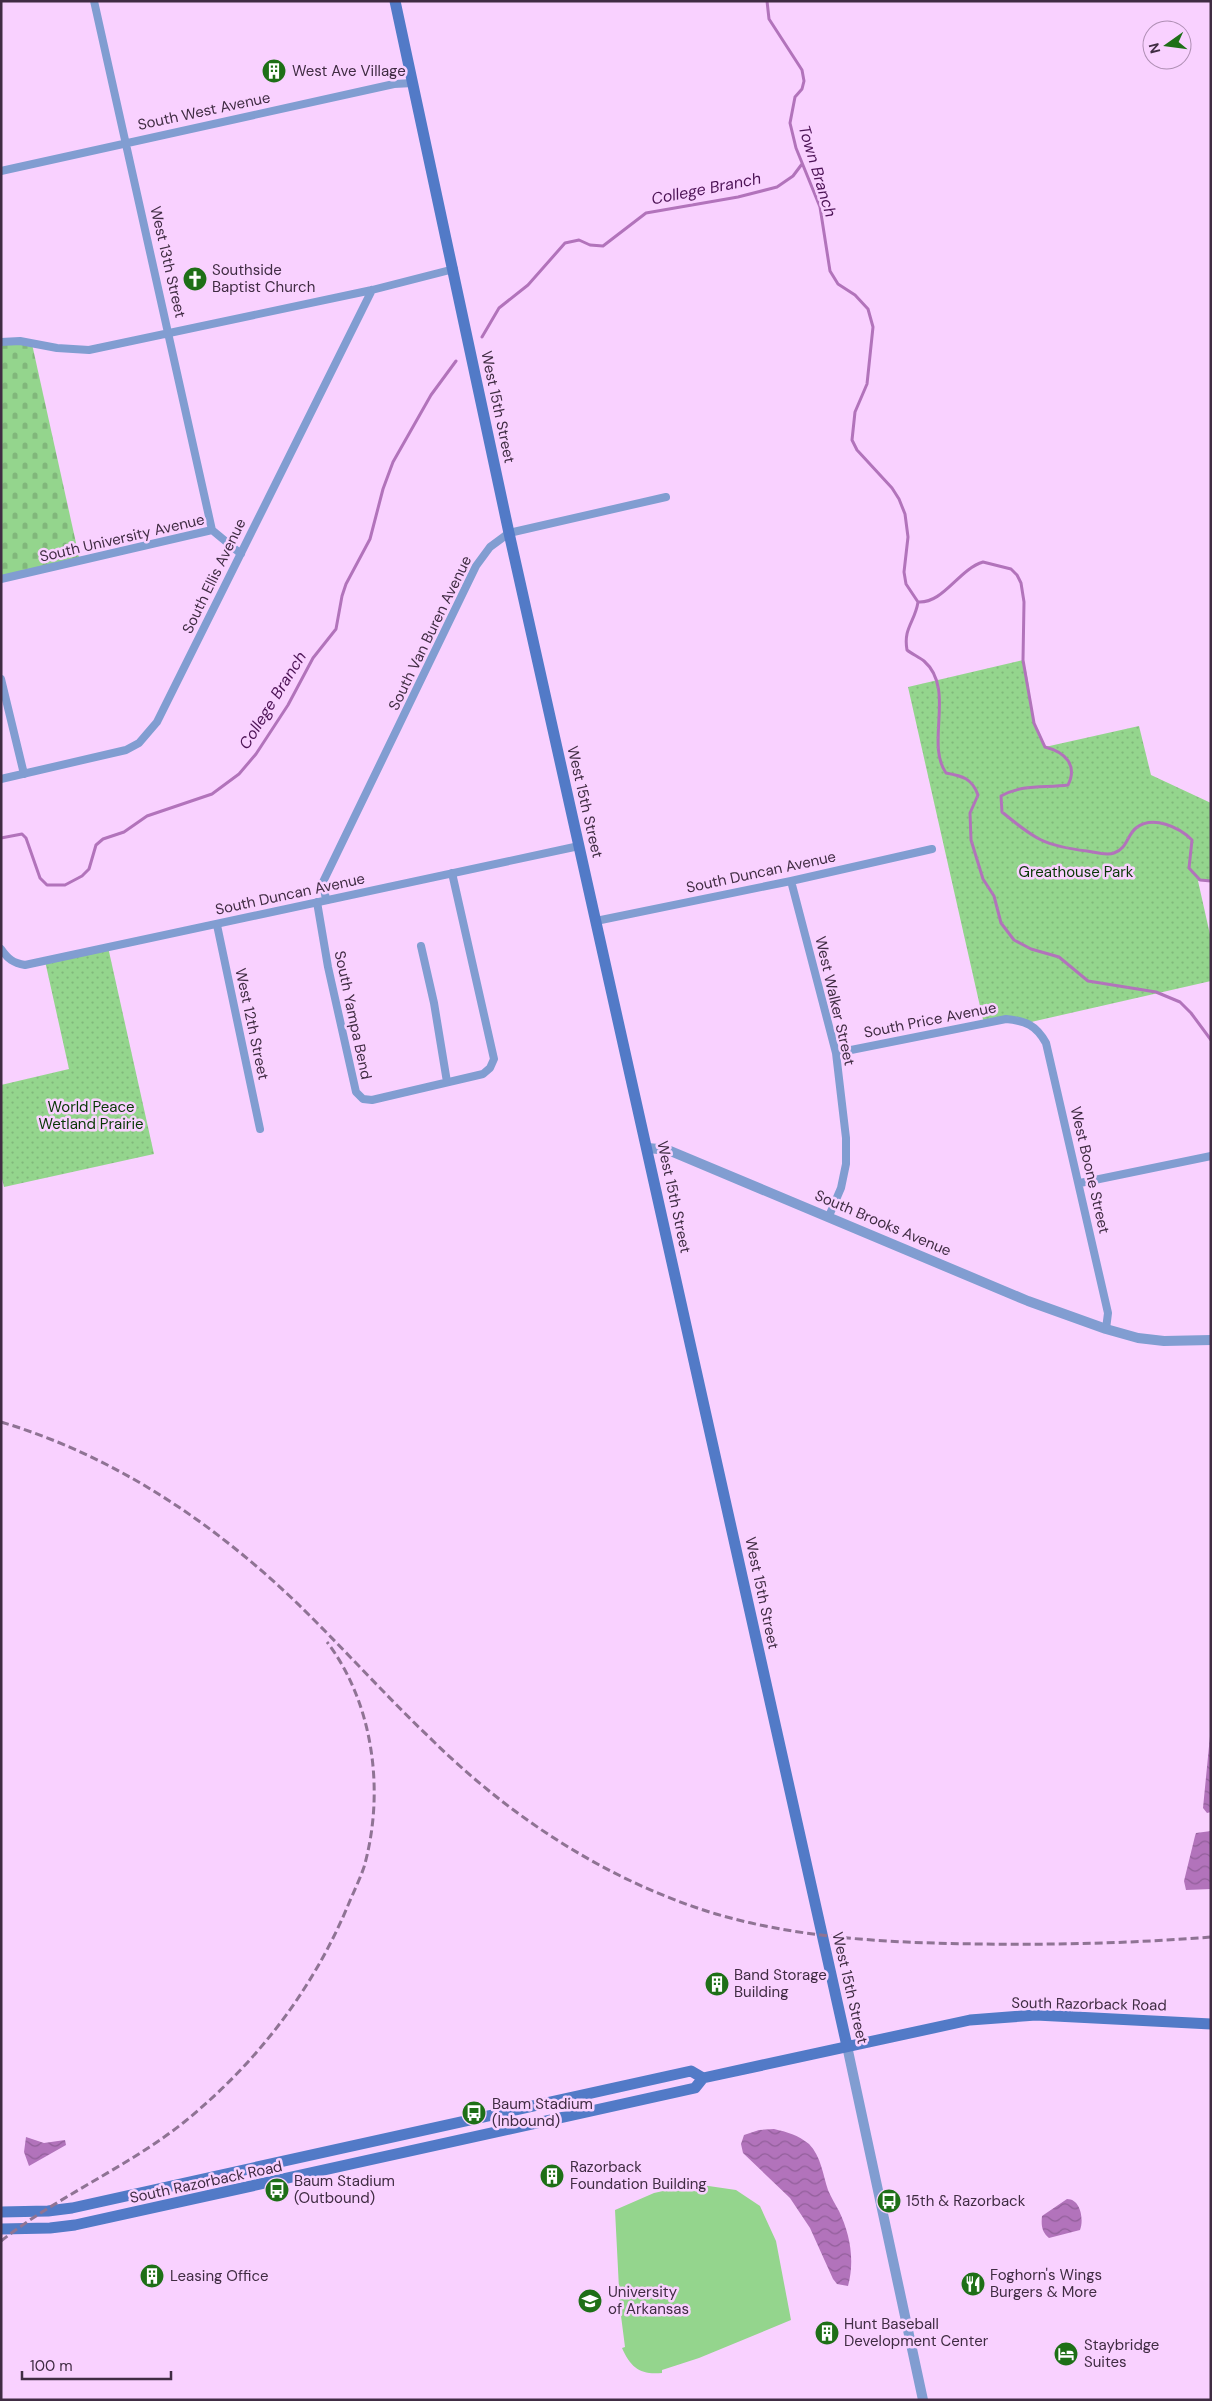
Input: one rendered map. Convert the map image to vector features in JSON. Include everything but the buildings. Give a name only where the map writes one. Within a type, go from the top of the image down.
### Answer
[{"type":"main road","name":"West 15th Street","points":[[395,1],[454,269],[509,533],[648,1148],[847,2046]]},
{"type":"main road","name":"South Razorback Road","points":[[1,2229],[62,2227],[151,2209],[695,2088],[702,2078],[970,2020],[1036,2015],[1211,2024]]},
{"type":"main road","name":"South Razorback Road","points":[[1,2212],[48,2211],[72,2208],[691,2071],[702,2078]]},
{"type":"street","name":"West 13th Street","points":[[94,1],[212,530]]},
{"type":"street","name":"South West Avenue","points":[[1,170],[394,84],[413,83]]},
{"type":"street","points":[[1,342],[20,341],[57,348],[89,350],[169,331],[372,290],[454,269]]},
{"type":"street","name":"South Ellis Avenue","points":[[1,779],[126,750],[139,743],[157,722],[372,290]]},
{"type":"street","name":"South Van Buren Avenue","points":[[326,900],[323,882],[476,566],[490,547],[509,533],[666,497]]},
{"type":"street","name":"South University Avenue","points":[[1,579],[212,530],[241,554]]},
{"type":"street","points":[[1,679],[24,774]]},
{"type":"street","name":"South Duncan Avenue","points":[[4,961],[25,965],[579,846]]},
{"type":"street","name":"South Duncan Avenue","points":[[596,920],[791,881],[932,849]]},
{"type":"street","name":"South Yampa Bend","points":[[317,902],[328,967],[356,1092],[363,1098],[372,1100],[483,1074],[490,1068],[494,1060],[452,873]]},
{"type":"street","name":"West Walker Street","points":[[791,881],[836,1054],[846,1138],[846,1164],[841,1188],[829,1216]]},
{"type":"street","name":"West 12th Street","points":[[217,924],[260,1129]]},
{"type":"street","points":[[421,946],[434,1004],[447,1082]]},
{"type":"street","points":[[1,949],[4,961]]},
{"type":"street","name":"South Price Avenue","points":[[836,1054],[1006,1019],[1030,1023]]},
{"type":"street","name":"West Boone Street","points":[[1030,1023],[1040,1031],[1046,1043],[1080,1184],[1108,1313],[1106,1329]]},
{"type":"street","name":"South Brooks Avenue","points":[[648,1148],[668,1150],[1028,1301],[1106,1329],[1138,1338],[1164,1341],[1211,1340]]},
{"type":"street","points":[[1080,1184],[1211,1156]]},
{"type":"street","name":"West 15th Street","points":[[847,2046],[923,2400]]},
{"type":"green space","points":[[1,342],[32,344],[80,561],[1,579]]},
{"type":"green space","name":"Greathouse Park","points":[[1023,660],[1035,727],[1045,747],[1139,726],[1151,775],[1211,803],[1211,881],[1198,881],[1211,939],[1211,981],[1031,1022],[1020,1020],[984,1024],[908,687]]},
{"type":"green space","name":"World Peace Wetland Prairie","points":[[108,947],[154,1154],[4,1187],[1,1175],[1,1085],[69,1069],[45,961]]},
{"type":"green space","points":[[695,2184],[736,2190],[760,2206],[776,2241],[791,2320],[699,2358],[662,2370],[662,2373],[648,2373],[637,2369],[629,2361],[622,2348],[625,2347],[620,2308],[615,2210],[654,2193]]},
{"type":"water","points":[[1211,1726],[1211,1812],[1207,1813],[1203,1808]]},
{"type":"water","points":[[1211,1831],[1211,1889],[1186,1890],[1184,1881],[1196,1833]]},
{"type":"water","points":[[774,2129],[801,2138],[809,2144],[816,2154],[828,2190],[843,2220],[849,2238],[851,2267],[848,2286],[837,2284],[833,2279],[810,2228],[790,2198],[743,2153],[741,2144],[744,2135],[759,2130]]},
{"type":"water","points":[[26,2137],[44,2143],[65,2140],[66,2145],[29,2166],[24,2152]]},
{"type":"water","points":[[1067,2199],[1076,2202],[1078,2206],[1082,2221],[1080,2230],[1049,2238],[1042,2228],[1042,2216]]},
{"type":"waterway","name":"Town Branch","points":[[767,1],[769,19],[802,70],[804,81],[802,89],[795,97],[790,123],[796,148],[820,207],[830,271],[838,284],[855,295],[868,309],[873,327],[867,384],[855,412],[852,440],[857,450],[892,488],[905,514],[908,537],[904,572],[906,584],[918,602],[908,630],[907,650],[924,661],[933,673],[938,686],[938,747],[940,761],[946,773],[966,779],[976,789],[978,795],[970,813],[971,840],[983,879],[994,896],[1001,923],[1014,940],[1031,949],[1059,957],[1088,981],[1156,992],[1180,1002],[1191,1013],[1211,1040]]},
{"type":"waterway","name":"College Branch","points":[[482,337],[499,308],[528,285],[565,243],[579,240],[590,245],[603,246],[646,213],[738,197],[777,187],[793,176],[802,164]]},
{"type":"waterway","name":"College Branch","points":[[1,838],[22,834],[26,838],[40,878],[47,885],[65,885],[82,876],[89,869],[96,845],[103,839],[124,832],[147,816],[212,794],[239,774],[256,754],[288,705],[313,658],[336,629],[346,584],[370,539],[383,489],[393,462],[431,395],[456,361]]},
{"type":"waterway","points":[[918,602],[935,598],[966,571],[983,562],[1011,569],[1021,583],[1024,602],[1023,660],[1034,723],[1045,747],[1058,752],[1068,760],[1071,778],[1068,785],[1025,788],[1009,792],[1001,796],[1002,812],[1023,829],[1050,844],[1104,854],[1111,854],[1122,848],[1133,831],[1143,824],[1166,824],[1187,835],[1192,840],[1189,868],[1200,880],[1211,881]]},
{"type":"railway","points":[[1,1422],[43,1436],[84,1453],[123,1473],[197,1520],[233,1547],[299,1605],[413,1722],[493,1794],[527,1820],[562,1843],[599,1865],[637,1884],[716,1914],[781,1929],[848,1938],[882,1941],[1040,1944],[1126,1942],[1211,1937]]},
{"type":"railway","points":[[1,2241],[45,2210],[139,2154],[183,2123],[210,2100],[235,2076],[280,2024],[318,1966],[335,1935],[364,1867],[374,1809],[374,1780],[371,1750],[365,1721],[356,1693],[343,1666],[327,1642]]},
{"type":"place","name":"West Ave Village","points":[[274,71]]},
{"type":"place","name":"Southside Baptist Church","points":[[195,279]]},
{"type":"place","name":"Band Storage Building","points":[[717,1984]]},
{"type":"place","name":"Baum Stadium (Inbound)","points":[[474,2113]]},
{"type":"place","name":"Razorback Foundation Building","points":[[552,2176]]},
{"type":"place","name":"Baum Stadium (Outbound)","points":[[277,2190]]},
{"type":"place","name":"15th & Razorback","points":[[889,2201]]},
{"type":"place","name":"Leasing Office","points":[[152,2276]]},
{"type":"place","name":"Foghorn's Wings Burgers & More","points":[[973,2284]]},
{"type":"place","name":"University of Arkansas","points":[[590,2301]]},
{"type":"place","name":"Hunt Baseball Development Center","points":[[827,2333]]},
{"type":"place","name":"Staybridge Suites","points":[[1066,2354]]}]
